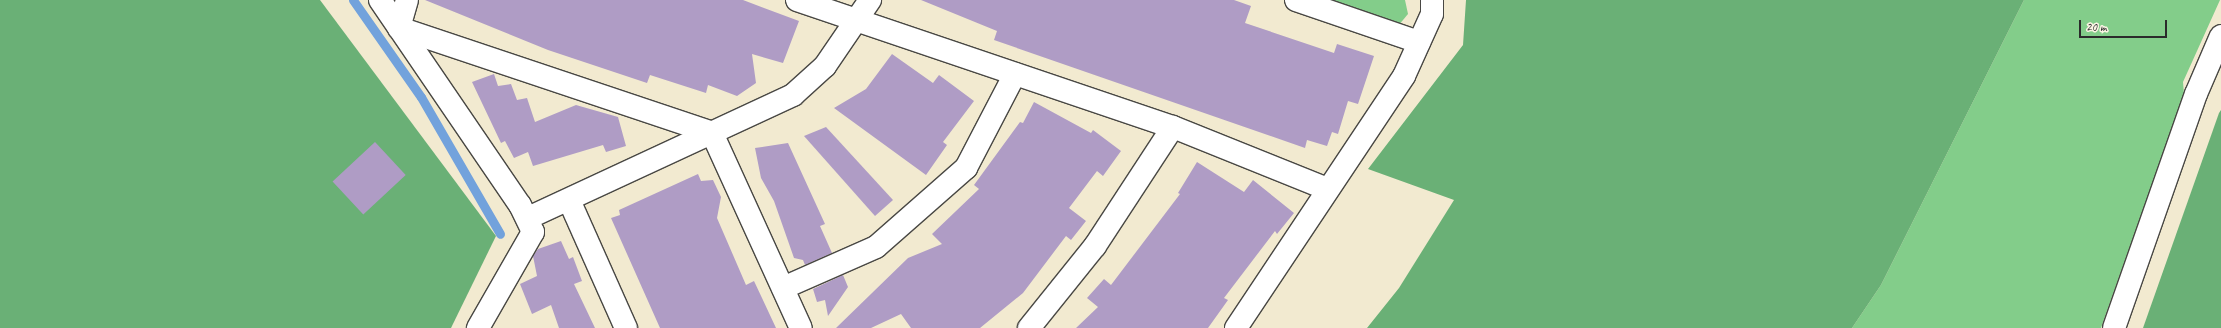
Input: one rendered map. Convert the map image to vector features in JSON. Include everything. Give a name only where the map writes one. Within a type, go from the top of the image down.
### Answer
[{"type":"street","points":[[380,0],[528,218],[533,232],[478,328]]},
{"type":"street","points":[[399,28],[407,0]]},
{"type":"street","points":[[797,0],[1173,127],[1327,189]]},
{"type":"street","points":[[528,218],[793,95],[825,66],[858,21],[870,0]]},
{"type":"street","points":[[1296,0],[1419,42]]},
{"type":"street","points":[[1236,328],[1327,189],[1404,76],[1432,14],[1432,0]]},
{"type":"street","points":[[399,28],[712,133],[801,328]]},
{"type":"street","points":[[2114,328],[2196,94],[2221,36]]},
{"type":"street","points":[[783,288],[876,247],[966,168],[1015,74]]},
{"type":"street","points":[[1029,328],[1095,246],[1173,127]]},
{"type":"street","points":[[569,200],[626,328]]},
{"type":"green space","points":[[0,0],[320,0],[496,236],[451,328],[0,328]]},
{"type":"green space","points":[[1326,0],[1405,0],[1408,14],[1398,26]]},
{"type":"green space","points":[[1466,0],[2024,0],[1881,285],[1852,328],[1367,328],[1399,288],[1454,200],[1368,169],[1463,45]]},
{"type":"green space","points":[[2024,0],[2220,0],[2183,82],[2184,94],[2101,328],[1852,328],[1881,285]]},
{"type":"green space","points":[[2221,110],[2221,328],[2143,328],[2219,113]]},
{"type":"building","points":[[425,0],[743,0],[799,21],[783,63],[752,54],[756,83],[737,96],[708,85],[706,93],[650,75],[647,83],[548,50]]},
{"type":"building","points":[[921,0],[1234,0],[1251,6],[1245,23],[1334,53],[1337,44],[1374,56],[1358,104],[1348,101],[1338,134],[1332,132],[1327,146],[1307,140],[1305,148],[994,40],[997,31]]},
{"type":"building","points":[[892,54],[933,83],[939,75],[974,101],[943,142],[947,145],[926,175],[834,108],[866,89]]},
{"type":"building","points":[[494,74],[498,86],[511,84],[517,100],[527,98],[535,122],[576,105],[618,117],[626,146],[606,152],[603,145],[533,166],[528,152],[514,158],[505,141],[501,143],[472,82]]},
{"type":"building","points":[[1034,102],[1091,133],[1093,130],[1121,151],[1103,176],[1097,171],[1069,208],[1086,221],[1071,240],[1066,236],[1023,293],[980,328],[911,328],[901,314],[871,328],[836,328],[908,258],[942,244],[932,234],[979,189],[974,185],[1020,122],[1023,123]]},
{"type":"building","points":[[826,127],[893,200],[875,216],[804,136]]},
{"type":"building","points":[[375,142],[406,175],[363,214],[333,182]]},
{"type":"building","points":[[788,143],[825,224],[820,226],[832,253],[805,265],[803,260],[794,258],[774,201],[761,178],[755,148]]},
{"type":"building","points":[[1197,162],[1244,192],[1253,180],[1294,213],[1277,234],[1275,231],[1224,298],[1228,300],[1208,328],[1076,328],[1098,307],[1087,298],[1104,279],[1111,285],[1180,194],[1178,193]]},
{"type":"building","points":[[698,174],[701,181],[713,180],[721,197],[717,218],[746,285],[754,281],[776,328],[660,328],[611,218],[620,215],[619,210]]},
{"type":"building","points":[[561,241],[569,259],[573,257],[582,281],[574,284],[595,328],[559,328],[551,305],[532,314],[520,284],[537,276],[533,256],[538,249]]},
{"type":"building","points":[[843,275],[848,287],[828,316],[825,300],[817,302],[813,289]]},
{"type":"waterway","points":[[353,0],[421,97],[500,234]]}]
